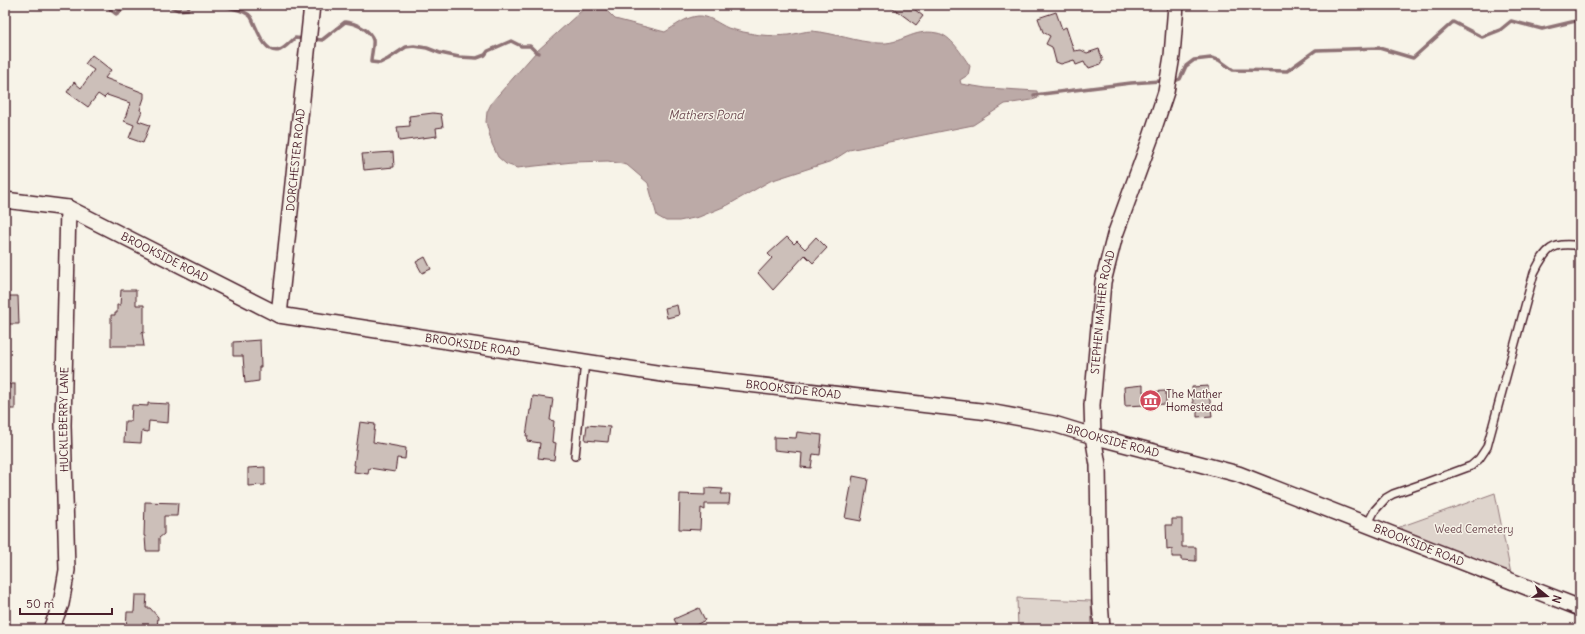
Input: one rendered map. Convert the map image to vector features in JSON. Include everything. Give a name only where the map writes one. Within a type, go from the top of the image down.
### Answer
[{"type":"street","name":"DORCHESTER ROAD","points":[[279,315],[312,5]]},
{"type":"street","name":"STEPHEN MATHER ROAD","points":[[1102,629],[1100,602],[1098,465],[1093,436],[1092,404],[1105,270],[1115,235],[1166,92],[1172,56],[1176,5]]},
{"type":"street","name":"BROOKSIDE ROAD","points":[[5,200],[68,208],[279,315],[669,375],[989,412],[1054,424],[1093,436],[1238,474],[1580,608]]},
{"type":"street","name":"HUCKLEBERRY LANE","points":[[51,629],[61,604],[67,570],[63,425],[68,208]]},
{"type":"lane","points":[[1367,525],[1375,510],[1386,498],[1393,494],[1470,466],[1479,459],[1487,448],[1534,273],[1541,259],[1547,251],[1554,246],[1571,244],[1580,246]]},
{"type":"lane","points":[[575,456],[585,362]]},
{"type":"green space","name":"Weed Cemetery","points":[[1495,493],[1511,574],[1397,528]]},
{"type":"green space","points":[[1017,598],[1091,601],[1092,629],[1018,629]]},
{"type":"water","name":"Mathers Pond","points":[[588,5],[601,5],[615,19],[665,32],[685,20],[702,16],[710,18],[728,28],[754,34],[774,36],[812,31],[862,41],[886,43],[894,42],[914,34],[928,32],[937,33],[947,37],[951,41],[970,66],[968,75],[960,80],[961,84],[986,88],[1037,91],[1038,98],[1005,104],[973,125],[849,150],[832,161],[770,181],[728,205],[699,217],[679,221],[666,221],[657,216],[648,183],[627,165],[608,161],[573,162],[517,168],[506,164],[498,157],[492,144],[486,122],[487,112],[492,102],[536,52]]},
{"type":"building","points":[[889,5],[909,5],[923,16],[916,25]]},
{"type":"building","points":[[1056,12],[1062,29],[1066,27],[1074,51],[1081,50],[1087,53],[1099,49],[1103,61],[1101,64],[1089,68],[1084,62],[1076,65],[1074,60],[1061,64],[1056,62],[1052,47],[1046,44],[1050,36],[1043,32],[1038,18]]},
{"type":"building","points":[[92,55],[111,70],[105,78],[144,93],[140,110],[142,111],[138,121],[150,125],[143,143],[129,138],[134,125],[124,121],[130,103],[107,95],[104,98],[98,94],[88,107],[67,92],[74,82],[81,88],[94,70],[85,64]]},
{"type":"building","points":[[433,113],[441,114],[443,127],[436,128],[437,136],[399,141],[397,127],[410,126],[409,116]]},
{"type":"building","points":[[393,152],[394,167],[364,170],[362,154]]},
{"type":"building","points":[[787,237],[794,244],[797,241],[805,249],[816,237],[827,248],[813,263],[805,255],[773,290],[758,273],[772,258],[768,254]]},
{"type":"building","points":[[425,257],[431,269],[422,273],[416,262]]},
{"type":"building","points":[[121,290],[136,290],[136,305],[144,305],[144,333],[142,332],[144,346],[111,346],[111,315],[115,315],[115,313],[117,313],[117,305],[120,305]]},
{"type":"building","points":[[5,296],[18,296],[19,324],[5,324]]},
{"type":"building","points":[[677,305],[679,315],[667,318],[665,308]]},
{"type":"building","points":[[260,340],[261,367],[259,367],[259,381],[245,383],[243,356],[233,356],[233,342]]},
{"type":"building","points":[[5,384],[15,384],[15,409],[5,409]]},
{"type":"building","points":[[1143,385],[1143,392],[1166,391],[1166,404],[1125,406],[1124,387]]},
{"type":"building","points":[[1208,386],[1212,416],[1197,417],[1197,405],[1193,403],[1192,387]]},
{"type":"building","points":[[533,396],[553,399],[550,420],[554,421],[552,442],[556,443],[554,460],[538,458],[540,443],[527,441],[528,436],[526,436]]},
{"type":"building","points":[[148,403],[169,404],[168,423],[149,421],[148,432],[142,431],[141,443],[124,442],[125,421],[131,421],[132,405],[148,406]]},
{"type":"building","points":[[360,422],[375,424],[373,442],[406,448],[405,459],[397,458],[395,472],[369,468],[368,474],[354,472]]},
{"type":"building","points":[[587,425],[610,427],[608,442],[585,440]]},
{"type":"building","points":[[797,432],[822,435],[820,455],[813,454],[811,468],[801,467],[802,453],[774,450],[774,437],[796,438]]},
{"type":"building","points":[[265,467],[265,485],[248,486],[248,468]]},
{"type":"building","points":[[853,476],[868,479],[861,521],[845,518]]},
{"type":"building","points":[[705,488],[723,489],[721,494],[730,494],[729,504],[705,504],[705,510],[701,508],[700,530],[679,529],[680,494],[705,495]]},
{"type":"building","points":[[145,502],[178,503],[177,516],[164,516],[164,534],[159,538],[159,551],[146,551],[144,536]]},
{"type":"building","points":[[1172,519],[1182,519],[1182,547],[1196,547],[1196,561],[1181,560],[1181,557],[1172,557],[1172,549],[1167,550],[1166,525],[1172,525]]},
{"type":"building","points":[[135,595],[147,595],[146,608],[150,608],[158,617],[157,628],[126,629],[127,612],[134,612]]},
{"type":"building","points":[[699,608],[705,620],[689,629],[679,629],[674,619]]},
{"type":"waterway","points":[[108,5],[116,14],[129,5]]},
{"type":"waterway","points":[[167,5],[178,10],[188,9],[190,5]]},
{"type":"waterway","points":[[222,5],[248,14],[251,17],[261,39],[274,51],[282,49],[295,38],[305,39]]},
{"type":"waterway","points":[[1175,81],[1180,79],[1186,66],[1194,60],[1211,58],[1219,60],[1233,70],[1287,71],[1316,50],[1379,48],[1413,58],[1453,22],[1482,37],[1500,30],[1511,21],[1542,29],[1580,20]]},
{"type":"waterway","points":[[313,39],[322,40],[345,22],[362,27],[369,33],[373,40],[371,62],[380,63],[406,47],[414,46],[459,57],[477,58],[485,55],[488,51],[511,41],[521,46],[530,46],[539,53]]},
{"type":"waterway","points":[[1034,95],[1131,83],[1160,81]]},
{"type":"place","name":"The Mather Homestead","points":[[1151,400]]}]
